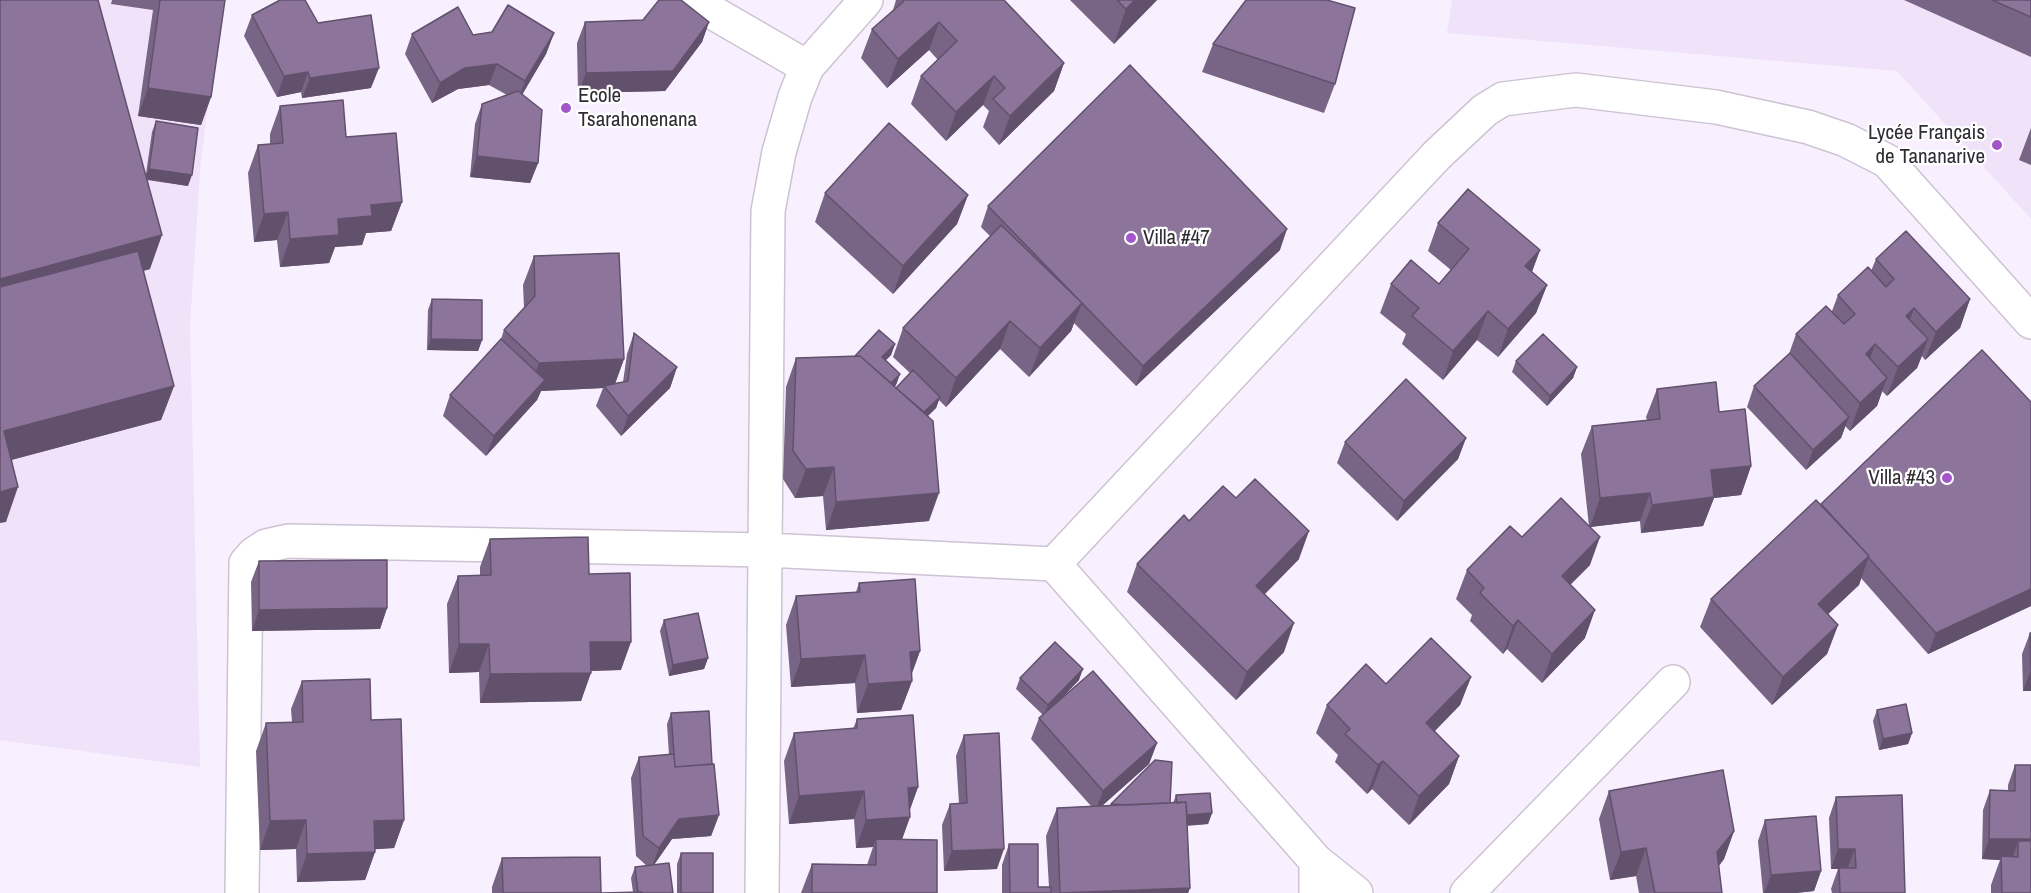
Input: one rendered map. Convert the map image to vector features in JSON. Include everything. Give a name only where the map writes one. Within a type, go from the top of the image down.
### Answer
[{"type":"street","points":[[692,0],[807,67]]},
{"type":"street","points":[[762,893],[768,211],[780,152],[795,97],[807,67],[866,0]]},
{"type":"street","points":[[1053,564],[1437,155],[1485,110],[1503,99],[1576,90],[1716,107],[1808,127],[1846,140],[1887,160],[2031,322]]},
{"type":"street","points":[[242,893],[246,563],[254,554],[276,542],[288,541],[766,550],[1053,564],[1316,861],[1356,893]]},
{"type":"street","points":[[1467,893],[1673,682]]},
{"type":"street","points":[[1316,861],[1316,893]]},
{"type":"shaded area","points":[[0,0],[221,0],[200,170],[190,326],[200,767],[0,740]]},
{"type":"shaded area","name":"Lycée Français de Tananarive","points":[[1452,0],[2031,0],[2031,219],[1897,71],[1447,33]]},
{"type":"building","points":[[0,0],[98,0],[162,235],[0,279]]},
{"type":"building","points":[[160,0],[225,0],[211,97],[148,88]]},
{"type":"building","points":[[280,0],[305,0],[318,23],[371,15],[379,68],[310,78],[308,72],[284,76],[252,15]]},
{"type":"building","points":[[659,0],[681,0],[709,22],[673,71],[586,73],[585,22],[643,20]]},
{"type":"building","points":[[903,0],[1004,0],[1064,63],[1010,116],[993,99],[1005,88],[994,76],[956,112],[921,76],[957,41],[939,22],[898,59],[872,29]]},
{"type":"building","points":[[1117,0],[1135,0],[1126,9]]},
{"type":"building","points":[[1246,0],[1327,0],[1355,8],[1335,84],[1213,44]]},
{"type":"building","points":[[1992,0],[2031,0],[2031,17]]},
{"type":"building","points":[[508,5],[554,33],[525,81],[497,64],[465,68],[440,83],[412,34],[458,7],[473,35],[492,32]]},
{"type":"building","name":"Villa #47","points":[[1130,65],[1287,229],[1143,366],[988,206]]},
{"type":"building","points":[[518,91],[542,110],[538,163],[477,156],[482,104]]},
{"type":"building","points":[[343,100],[346,137],[396,133],[402,202],[371,205],[372,216],[338,219],[339,235],[290,239],[288,212],[264,214],[258,145],[283,143],[280,106]]},
{"type":"building","points":[[156,121],[198,128],[192,175],[149,169]]},
{"type":"building","points":[[889,123],[968,195],[903,266],[825,193]]},
{"type":"building","points":[[1468,189],[1540,250],[1525,266],[1547,285],[1508,329],[1488,311],[1453,351],[1412,316],[1419,308],[1391,284],[1411,260],[1439,284],[1469,249],[1438,223]]},
{"type":"building","points":[[1001,225],[1082,303],[1040,348],[1010,321],[956,378],[903,328]]},
{"type":"building","points":[[1906,231],[1970,299],[1936,332],[1914,308],[1906,316],[1928,339],[1898,367],[1875,344],[1866,354],[1887,378],[1860,403],[1796,334],[1826,306],[1844,324],[1855,314],[1838,295],[1868,267],[1886,287],[1894,279],[1876,259]]},
{"type":"building","points":[[138,251],[174,386],[4,431],[18,487],[0,492],[0,287]]},
{"type":"building","points":[[619,253],[624,359],[539,363],[504,330],[535,296],[534,256]]},
{"type":"building","points":[[432,299],[482,300],[482,340],[431,339]]},
{"type":"building","points":[[879,330],[895,344],[882,357],[900,374],[891,383],[860,356],[855,356]]},
{"type":"building","points":[[634,333],[677,367],[628,416],[604,386],[628,381]]},
{"type":"building","points":[[1543,334],[1577,367],[1550,396],[1516,361]]},
{"type":"building","points":[[501,339],[545,380],[494,436],[450,395]]},
{"type":"building","name":"Villa #43","points":[[1982,350],[2031,402],[2031,589],[1936,633],[1821,504]]},
{"type":"building","points":[[1790,353],[1849,417],[1813,450],[1754,386]]},
{"type":"building","points":[[860,356],[933,421],[939,493],[836,502],[834,467],[806,469],[793,451],[796,358]]},
{"type":"building","points":[[913,370],[940,397],[924,412],[896,388]]},
{"type":"building","points":[[1406,379],[1466,438],[1404,501],[1345,442]]},
{"type":"building","points":[[1716,382],[1719,412],[1745,409],[1751,466],[1711,470],[1714,497],[1652,505],[1650,493],[1600,498],[1592,426],[1660,419],[1657,389]]},
{"type":"building","points":[[1255,479],[1309,531],[1256,586],[1294,623],[1247,672],[1137,564],[1184,515],[1189,521],[1223,486],[1236,498]]},
{"type":"building","points":[[1561,498],[1600,537],[1562,576],[1595,610],[1552,654],[1518,620],[1513,626],[1480,593],[1484,588],[1467,570],[1510,526],[1522,537]]},
{"type":"building","points":[[1816,500],[1869,556],[1818,604],[1838,625],[1783,677],[1711,599]]},
{"type":"building","points":[[588,537],[589,574],[630,573],[631,642],[590,642],[591,673],[490,674],[489,644],[459,644],[458,576],[491,575],[490,539]]},
{"type":"building","points":[[387,560],[387,608],[259,610],[259,561]]},
{"type":"building","points":[[915,579],[920,651],[910,652],[912,681],[868,684],[865,655],[801,659],[796,596],[860,592],[859,583]]},
{"type":"building","points":[[698,613],[708,658],[673,665],[664,620]]},
{"type":"building","points":[[1431,638],[1471,677],[1426,723],[1459,756],[1419,796],[1383,761],[1378,765],[1345,734],[1350,729],[1327,705],[1366,664],[1386,684]]},
{"type":"building","points":[[1055,642],[1083,669],[1048,705],[1020,678]]},
{"type":"building","points":[[1093,671],[1157,743],[1103,791],[1039,718]]},
{"type":"building","points":[[370,679],[371,720],[401,719],[404,820],[374,821],[375,852],[307,854],[306,820],[270,821],[266,723],[303,722],[302,681]]},
{"type":"building","points":[[1906,704],[1912,733],[1883,739],[1877,710]]},
{"type":"building","points":[[709,711],[712,764],[675,767],[671,713]]},
{"type":"building","points":[[913,715],[918,787],[908,788],[910,817],[866,820],[864,791],[799,796],[794,733],[857,728],[857,719]]},
{"type":"building","points":[[999,733],[1004,849],[952,851],[950,804],[967,803],[964,735]]},
{"type":"building","points":[[674,754],[675,767],[714,764],[719,815],[679,819],[659,848],[643,836],[639,757]]},
{"type":"building","points":[[1155,760],[1172,762],[1170,803],[1111,804]]},
{"type":"building","points":[[2015,765],[2031,765],[2031,839],[1989,839],[1990,790],[2015,791]]},
{"type":"building","points":[[1723,770],[1734,831],[1717,852],[1722,893],[1655,893],[1646,848],[1621,852],[1609,791]]},
{"type":"building","points":[[1210,793],[1212,813],[1187,815],[1186,802],[1177,803],[1176,795]]},
{"type":"building","points":[[1902,795],[1905,893],[1840,893],[1839,868],[1856,868],[1855,849],[1838,849],[1836,797]]},
{"type":"building","points":[[1186,802],[1190,888],[1060,893],[1057,808]]},
{"type":"building","points":[[1816,816],[1821,871],[1771,875],[1765,820]]},
{"type":"building","points":[[876,839],[937,840],[937,893],[812,893],[812,864],[876,865]]},
{"type":"building","points":[[2018,841],[2031,841],[2031,893],[2002,893],[2001,856],[2018,857]]},
{"type":"building","points":[[1009,844],[1038,844],[1038,887],[1051,887],[1051,893],[1010,893]]},
{"type":"building","points":[[681,853],[713,853],[713,893],[681,893]]},
{"type":"building","points":[[600,857],[601,893],[503,893],[502,858]]},
{"type":"building","points":[[669,863],[673,893],[638,892],[635,867]]},
{"type":"place","name":"Ecole Tsarahonenana","points":[[566,108]]},
{"type":"place","name":"Lycée Français de Tananarive","points":[[1997,145]]},
{"type":"place","name":"Villa #47","points":[[1131,238]]},
{"type":"place","name":"Villa #43","points":[[1947,478]]}]
